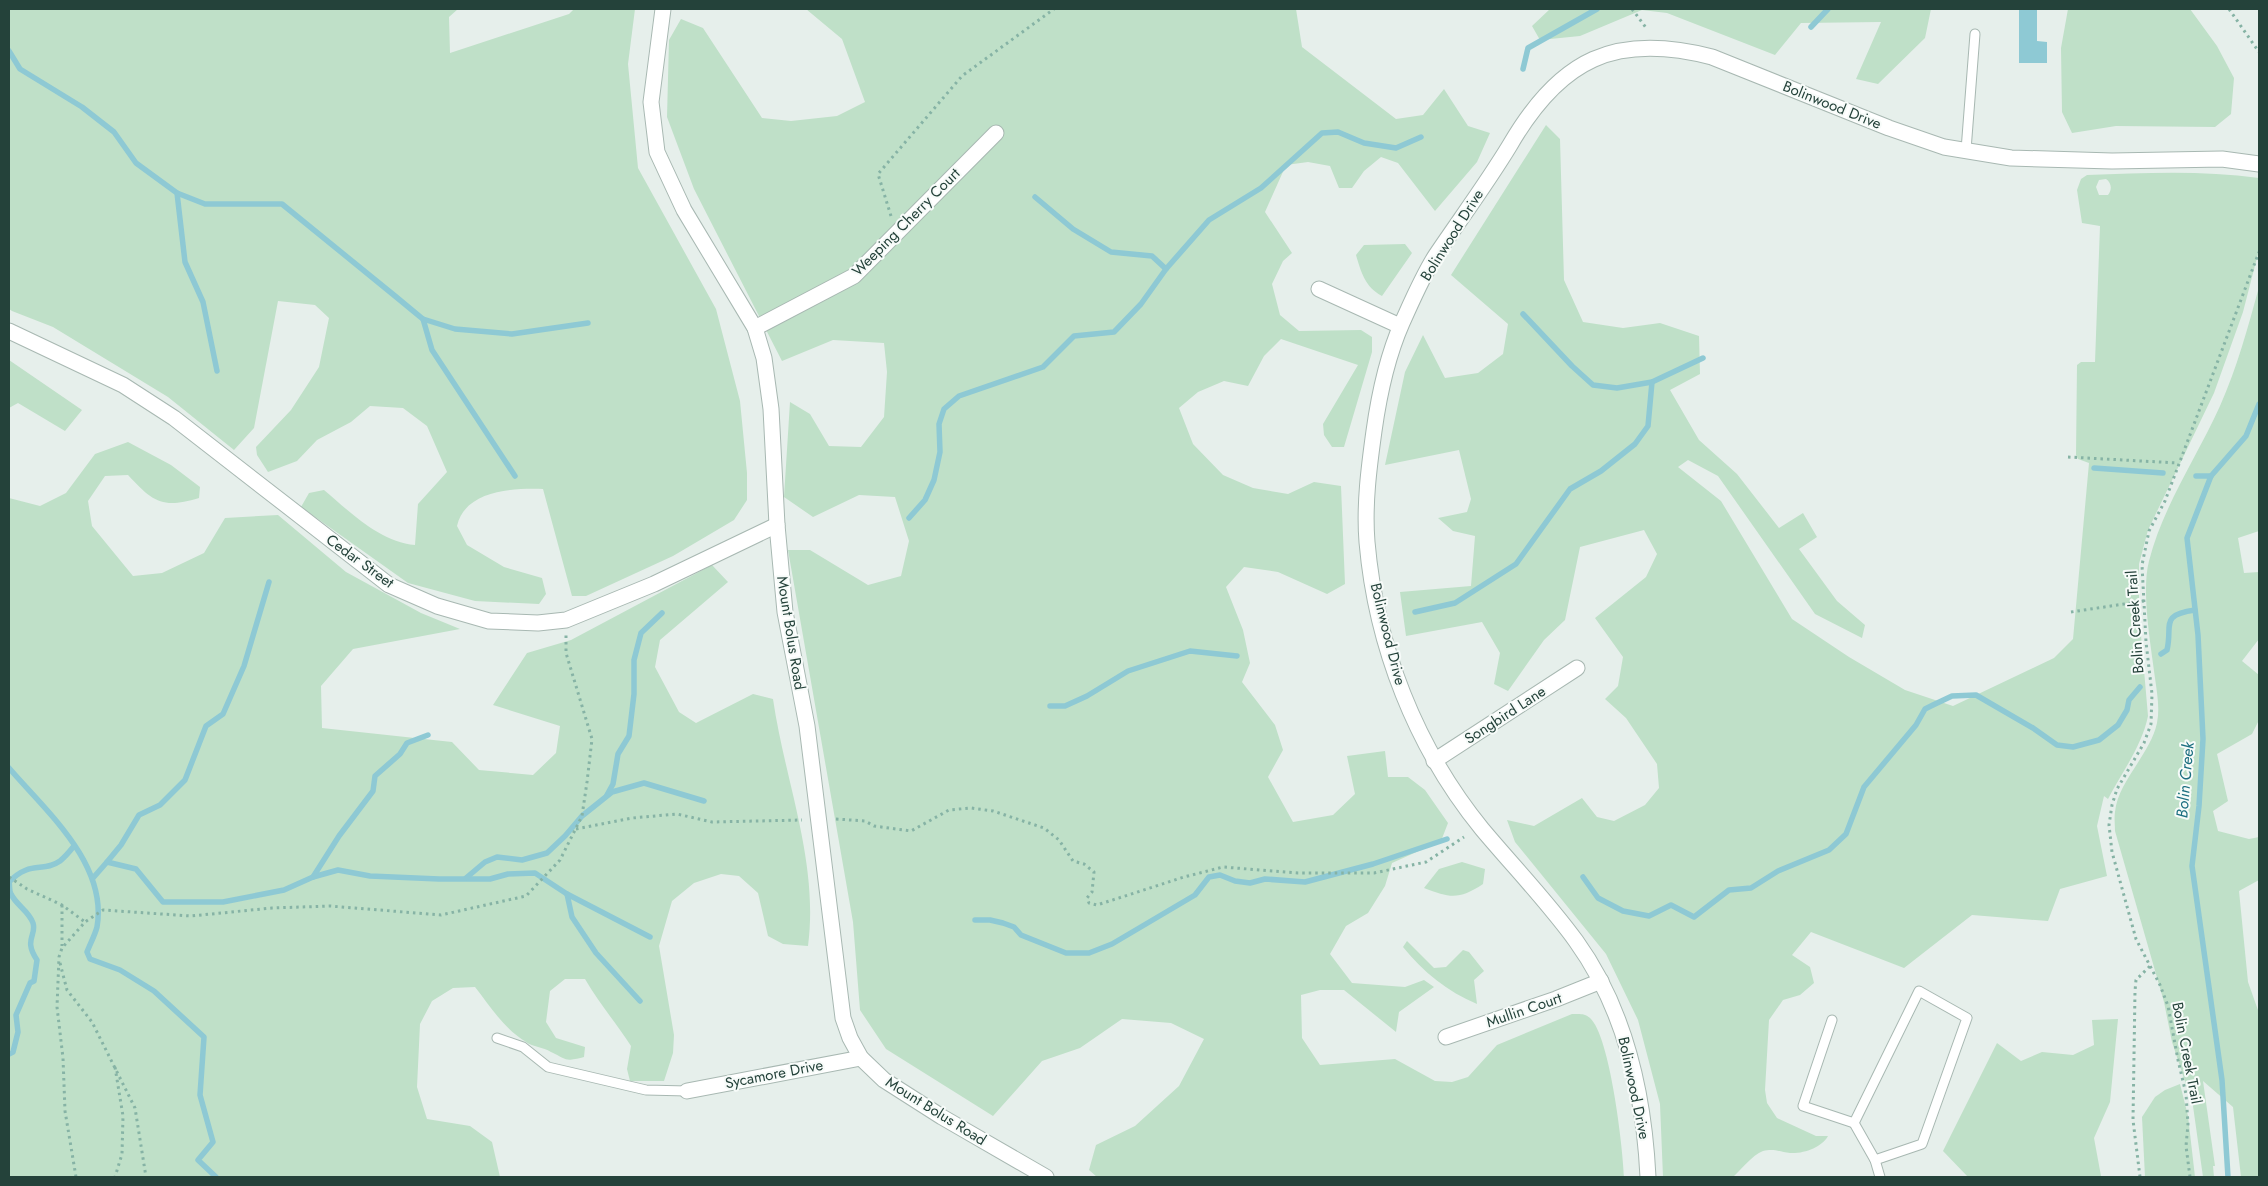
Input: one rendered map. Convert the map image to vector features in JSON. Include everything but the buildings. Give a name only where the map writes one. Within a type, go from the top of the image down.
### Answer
[{"type":"street","name":"Mount Bolus Road","points":[[663,9],[651,102],[657,152],[684,210],[755,328],[764,358],[771,409],[777,525],[785,612],[807,726],[843,1018],[850,1038],[861,1058],[884,1080],[911,1098],[1046,1177]]},
{"type":"street","name":"Bolinwood Drive","points":[[1648,1177],[1647,1151],[1639,1094],[1624,1034],[1601,981],[1573,937],[1482,828],[1434,761],[1410,712],[1392,663],[1378,610],[1367,540],[1369,467],[1378,399],[1400,326],[1434,258],[1534,108],[1560,81],[1585,62],[1612,51],[1637,47],[1686,50],[1712,57],[1889,128],[1944,147],[2011,158],[2064,160],[2222,159],[2259,164]]},
{"type":"street","name":"Weeping Cherry Court","points":[[755,328],[854,276],[996,134]]},
{"type":"street","points":[[1319,290],[1400,326]]},
{"type":"street","name":"Cedar Street","points":[[9,330],[123,385],[174,418],[389,585],[437,606],[489,621],[538,623],[566,620],[654,584],[777,525]]},
{"type":"street","name":"Songbird Lane","points":[[1434,761],[1577,668]]},
{"type":"street","name":"Mullin Court","points":[[1446,1037],[1556,999],[1601,981]]},
{"type":"street","name":"Sycamore Drive","points":[[687,1091],[861,1058]]},
{"type":"lane","points":[[1966,150],[1975,34]]},
{"type":"lane","points":[[1854,1123],[1919,991],[1967,1018],[1922,1144],[1875,1160]]},
{"type":"lane","points":[[1832,1020],[1803,1106],[1854,1123],[1875,1160],[1880,1177]]},
{"type":"lane","points":[[497,1038],[523,1047],[548,1067],[646,1090],[687,1091]]},
{"type":"path","points":[[897,233],[878,174],[962,76],[1054,9]]},
{"type":"path","points":[[1632,9],[1648,30]]},
{"type":"path","points":[[2229,9],[2259,52]]},
{"type":"path","name":"Bolin Creek Trail","points":[[2190,1177],[2186,1146],[2188,1124],[2186,1094],[2168,1006],[2160,985],[2136,939],[2125,905],[2112,852],[2109,825],[2112,805],[2118,789],[2144,743],[2151,724],[2152,694],[2142,565],[2149,531],[2165,501],[2259,252]]},
{"type":"path","points":[[2068,457],[2178,463]]},
{"type":"path","points":[[2072,612],[2144,601]]},
{"type":"path","points":[[62,948],[85,922],[103,910],[191,916],[272,908],[330,906],[441,916],[526,896],[560,860],[582,816],[592,739],[566,652],[566,620]]},
{"type":"path","points":[[575,830],[632,818],[677,814],[712,822],[777,822],[818,818],[865,821],[874,826],[911,831],[949,810],[971,808],[1002,814],[1044,828],[1059,840],[1073,861],[1090,868],[1094,872],[1092,892],[1087,898],[1088,903],[1097,905],[1184,877],[1223,867],[1298,873],[1374,873],[1426,862],[1464,837]]},
{"type":"path","points":[[9,877],[27,890],[62,904],[85,922]]},
{"type":"path","points":[[62,904],[62,948],[59,957],[57,1007],[63,1058],[65,1111],[76,1177]]},
{"type":"path","points":[[59,957],[67,990],[86,1012],[135,1108],[146,1177]]},
{"type":"path","points":[[2140,1177],[2133,1120],[2136,980],[2150,966]]},
{"type":"path","points":[[114,1064],[123,1116],[122,1154],[115,1177]]},
{"type":"green space","points":[[9,9],[458,9],[449,17],[450,53],[569,14],[574,9],[635,9],[628,64],[638,168],[716,309],[740,401],[747,473],[747,500],[734,520],[673,556],[586,596],[572,596],[543,489],[505,491],[480,498],[470,505],[462,514],[457,526],[467,545],[504,567],[542,578],[546,594],[539,604],[475,601],[408,583],[301,507],[309,493],[324,490],[366,525],[402,543],[415,545],[418,504],[447,472],[427,426],[403,408],[370,406],[351,422],[317,440],[297,461],[268,472],[257,455],[256,447],[291,410],[319,367],[329,318],[315,305],[278,301],[254,428],[234,450],[168,397],[53,327],[9,309]]},
{"type":"green space","points":[[806,9],[1296,9],[1302,47],[1396,119],[1423,115],[1444,89],[1468,126],[1490,133],[1477,162],[1435,211],[1398,163],[1381,157],[1364,171],[1352,188],[1339,188],[1330,166],[1308,162],[1286,165],[1265,212],[1292,253],[1283,261],[1272,284],[1280,315],[1299,331],[1361,330],[1372,337],[1372,352],[1344,447],[1332,447],[1324,435],[1323,424],[1358,365],[1281,339],[1264,356],[1248,386],[1224,381],[1198,392],[1179,408],[1193,444],[1223,475],[1253,488],[1288,494],[1314,482],[1341,486],[1345,584],[1327,594],[1278,572],[1244,567],[1226,587],[1243,630],[1250,663],[1242,682],[1275,725],[1283,750],[1268,777],[1293,822],[1333,815],[1355,794],[1347,756],[1385,751],[1388,777],[1408,777],[1425,790],[1448,823],[1441,841],[1392,863],[1385,886],[1368,913],[1346,926],[1330,954],[1352,983],[1405,987],[1424,980],[1434,987],[1399,1012],[1396,1032],[1344,990],[1320,990],[1301,995],[1302,1038],[1320,1065],[1395,1059],[1435,1081],[1452,1082],[1468,1077],[1497,1045],[1572,1014],[1586,1015],[1597,1029],[1604,1046],[1618,1118],[1624,1177],[1097,1177],[1089,1170],[1096,1145],[1135,1126],[1179,1086],[1204,1039],[1171,1023],[1122,1019],[1080,1048],[1042,1061],[993,1116],[886,1049],[860,1010],[853,922],[788,550],[810,550],[868,585],[901,576],[909,541],[895,497],[859,495],[813,517],[784,497],[790,402],[810,414],[829,446],[861,447],[884,417],[887,372],[884,343],[833,340],[782,361],[694,189],[667,117],[669,40],[681,19],[703,28],[762,118],[791,121],[837,116],[865,102],[842,39]]},
{"type":"green space","points":[[1550,9],[1931,9],[1925,38],[1878,84],[1856,79],[1881,22],[1801,23],[1775,55],[1667,13],[1642,10],[1580,36],[1540,40],[1532,26]]},
{"type":"green space","points":[[2068,9],[2190,9],[2217,46],[2234,78],[2231,114],[2215,127],[2116,126],[2072,133],[2062,112],[2061,48]]},
{"type":"green space","points":[[1546,125],[1560,139],[1564,280],[1583,322],[1623,328],[1660,323],[1699,336],[1700,374],[1670,390],[1699,440],[1737,474],[1779,528],[1803,513],[1817,537],[1799,549],[1837,601],[1865,625],[1862,638],[1815,614],[1718,476],[1688,460],[1678,467],[1721,501],[1792,619],[1849,657],[1905,690],[1953,706],[2054,658],[2073,639],[2089,463],[2078,459],[2076,455],[2077,365],[2081,362],[2095,362],[2100,226],[2082,223],[2077,190],[2081,179],[2087,175],[2130,173],[2216,174],[2259,178],[2259,250],[2243,312],[2214,393],[2148,530],[2139,564],[2139,612],[2148,716],[2141,738],[2131,759],[2108,799],[2104,796],[2097,826],[2107,876],[2060,889],[2048,921],[1972,915],[1904,968],[1811,932],[1792,955],[1810,967],[1814,983],[1800,995],[1783,1000],[1769,1020],[1765,1090],[1767,1103],[1777,1118],[1816,1136],[1828,1136],[1822,1143],[1812,1149],[1795,1153],[1774,1150],[1763,1151],[1751,1159],[1733,1177],[1663,1177],[1660,1104],[1638,1020],[1606,954],[1515,842],[1507,820],[1534,826],[1582,798],[1597,817],[1614,821],[1645,805],[1659,788],[1657,764],[1626,718],[1605,699],[1618,686],[1623,657],[1595,618],[1646,577],[1657,554],[1644,530],[1580,547],[1565,620],[1544,640],[1508,691],[1494,684],[1500,653],[1482,622],[1406,636],[1400,592],[1471,586],[1475,536],[1453,531],[1438,518],[1467,512],[1471,499],[1459,450],[1385,465],[1405,372],[1423,335],[1445,378],[1478,373],[1503,354],[1508,324],[1451,275]],"holes":[[[2106,179],[2111,189],[2108,195],[2099,195],[2096,187],[2099,180]]]},
{"type":"green space","points":[[1405,244],[1412,253],[1382,296],[1368,284],[1356,255],[1364,245]]},
{"type":"green space","points":[[2259,287],[2259,531],[2238,538],[2244,573],[2259,572],[2259,639],[2242,661],[2259,675],[2259,720],[2252,734],[2217,754],[2228,801],[2213,811],[2218,831],[2249,839],[2259,837],[2259,880],[2239,891],[2248,982],[2259,1013],[2259,1177],[2241,1177],[2233,1107],[2203,1081],[2215,1166],[2213,1166],[2214,1177],[2203,1177],[2193,1106],[2172,1042],[2164,1002],[2115,831],[2115,814],[2117,801],[2148,746],[2158,717],[2158,700],[2146,603],[2149,561],[2155,541],[2172,501],[2226,392],[2242,347]]},
{"type":"green space","points":[[9,360],[82,410],[65,431],[18,403],[9,408]]},
{"type":"green space","points":[[128,442],[171,465],[200,487],[199,498],[167,503],[159,501],[144,492],[128,475],[105,476],[88,501],[92,526],[133,576],[162,573],[204,553],[225,518],[278,515],[346,572],[421,613],[460,629],[353,649],[321,686],[322,728],[452,742],[479,770],[533,775],[556,753],[560,726],[493,705],[527,653],[571,640],[712,565],[728,582],[660,640],[655,667],[679,712],[696,723],[753,694],[773,699],[805,853],[810,915],[808,946],[783,944],[768,936],[758,893],[739,876],[721,874],[694,883],[672,901],[659,946],[674,1035],[673,1053],[664,1081],[630,1081],[627,1069],[631,1046],[585,979],[565,979],[550,991],[546,1022],[556,1038],[585,1047],[584,1057],[569,1060],[529,1044],[518,1037],[498,1017],[475,987],[453,988],[432,1001],[420,1024],[417,1087],[427,1119],[470,1126],[492,1142],[500,1177],[9,1177],[9,498],[40,506],[66,493],[95,454]]},
{"type":"green space","points":[[1462,862],[1485,869],[1483,884],[1467,893],[1454,896],[1424,888],[1439,869]]},
{"type":"green space","points":[[1407,941],[1434,968],[1446,967],[1463,950],[1469,952],[1484,971],[1474,980],[1477,1004],[1446,987],[1418,964],[1403,947]]},
{"type":"green space","points":[[2118,1019],[2110,1102],[2094,1138],[2101,1176],[2121,1177],[1968,1177],[1943,1151],[1997,1043],[2021,1061],[2042,1052],[2073,1055],[2094,1045],[2092,1020]]},
{"type":"green space","points":[[2180,1084],[2188,1116],[2195,1177],[2145,1177],[2142,1117],[2155,1097],[2165,1090]]},
{"type":"water","points":[[2019,9],[2037,9],[2037,41],[2047,42],[2047,63],[2019,63]]},
{"type":"waterway","points":[[1523,69],[1528,48],[1597,9]]},
{"type":"waterway","points":[[1811,27],[1828,9]]},
{"type":"waterway","points":[[9,51],[20,69],[82,107],[114,132],[136,163],[177,193],[185,262],[203,302],[217,371]]},
{"type":"waterway","points":[[909,518],[925,500],[934,480],[940,452],[939,424],[944,409],[959,396],[1043,367],[1074,336],[1114,332],[1141,304],[1166,269],[1209,220],[1261,188],[1322,133],[1338,132],[1364,143],[1396,148],[1421,137]]},
{"type":"waterway","points":[[177,193],[205,204],[282,204],[423,319],[432,350],[515,476]]},
{"type":"waterway","points":[[1035,197],[1073,229],[1111,252],[1152,256],[1166,269]]},
{"type":"waterway","points":[[1523,314],[1572,366],[1593,385],[1617,388],[1652,382],[1703,358]]},
{"type":"waterway","points":[[423,319],[455,329],[512,334],[588,323]]},
{"type":"waterway","points":[[1415,612],[1455,603],[1516,564],[1570,489],[1601,471],[1635,444],[1648,426],[1652,382]]},
{"type":"waterway","name":"Bolin Creek","points":[[2228,1177],[2222,1080],[2192,866],[2199,806],[2203,739],[2198,635],[2187,538],[2211,476],[2246,436],[2259,404]]},
{"type":"waterway","points":[[2094,468],[2163,473]]},
{"type":"waterway","points":[[2196,476],[2211,476]]},
{"type":"waterway","points":[[107,862],[121,845],[139,815],[160,805],[185,780],[206,726],[223,714],[244,666],[269,582]]},
{"type":"waterway","points":[[2161,654],[2167,650],[2172,618],[2184,612],[2195,610]]},
{"type":"waterway","points":[[607,795],[613,784],[618,754],[629,736],[634,694],[634,660],[641,633],[662,613]]},
{"type":"waterway","points":[[1050,706],[1065,706],[1087,696],[1128,671],[1190,651],[1237,656]]},
{"type":"waterway","points":[[1583,877],[1598,898],[1623,911],[1649,916],[1671,905],[1694,917],[1729,890],[1751,888],[1778,871],[1829,850],[1846,834],[1864,787],[1916,725],[1925,709],[1952,696],[1976,695],[2033,728],[2057,745],[2073,747],[2099,740],[2118,725],[2127,710],[2129,700],[2140,687]]},
{"type":"waterway","points":[[313,877],[339,836],[373,791],[375,776],[400,754],[407,743],[428,735]]},
{"type":"waterway","points":[[9,768],[56,821],[84,860],[93,882],[98,904],[97,927],[87,952],[90,959],[120,970],[154,991],[204,1037],[200,1095],[213,1142],[198,1160],[216,1177]]},
{"type":"waterway","points":[[466,878],[485,862],[497,857],[522,860],[547,853],[582,816],[612,792],[644,783],[704,801]]},
{"type":"waterway","points":[[975,920],[990,920],[1003,923],[1014,927],[1021,935],[1066,953],[1089,953],[1112,944],[1195,895],[1209,877],[1220,875],[1235,881],[1250,883],[1265,879],[1305,882],[1373,864],[1447,839]]},
{"type":"waterway","points":[[9,1054],[13,1052],[18,1032],[16,1015],[30,983],[34,981],[37,960],[31,947],[33,923],[29,915],[13,898],[9,882],[23,871],[54,864],[62,859],[74,846]]},
{"type":"waterway","points":[[93,878],[107,862],[136,869],[163,902],[223,902],[284,890],[313,877],[338,870],[370,876],[439,879],[490,879],[508,874],[535,873],[567,894],[572,917],[596,953],[640,1001]]},
{"type":"waterway","points":[[567,894],[650,937]]}]
